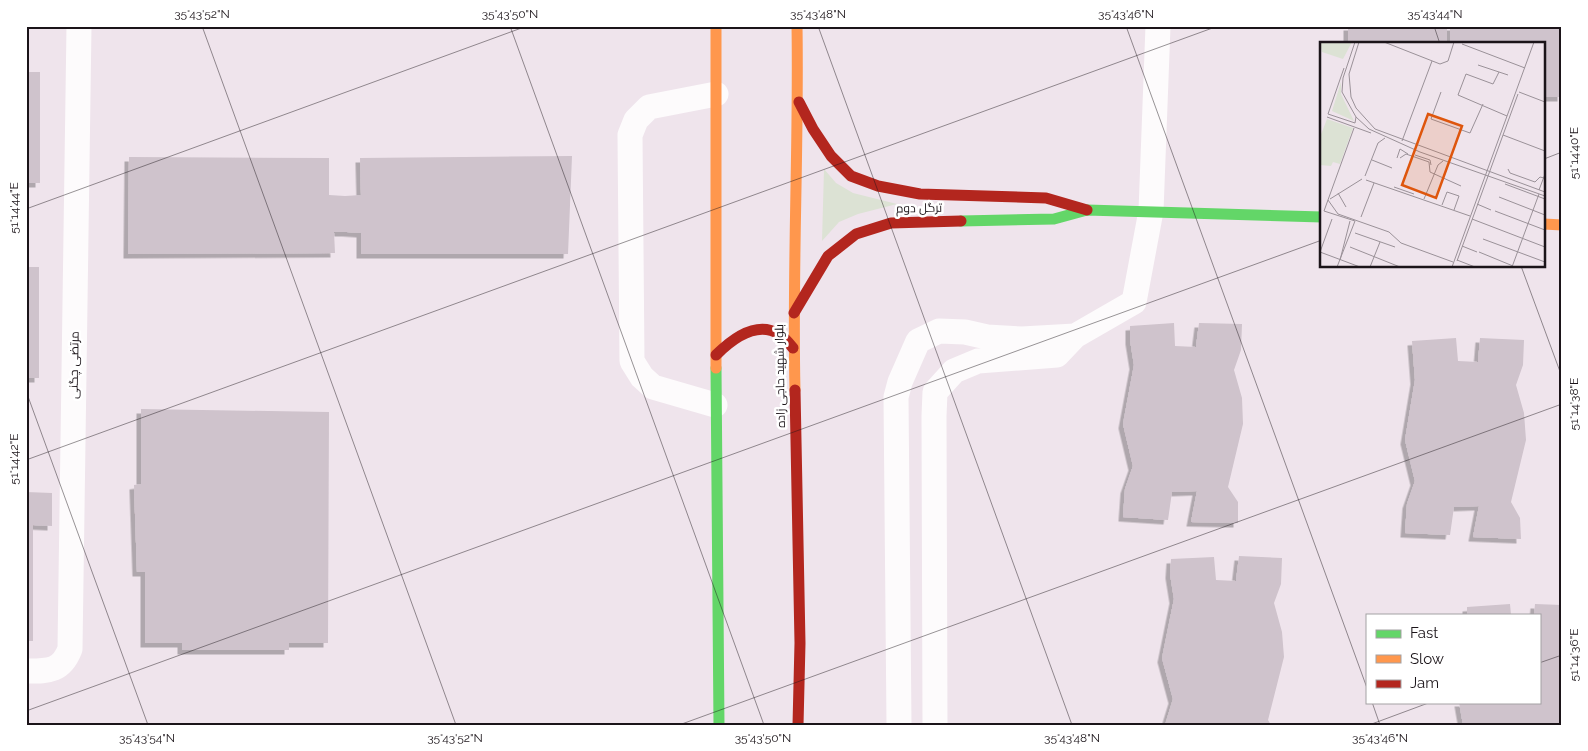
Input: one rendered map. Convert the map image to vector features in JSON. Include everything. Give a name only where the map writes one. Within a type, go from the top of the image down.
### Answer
[{"type":"main road","points":[[716,26],[715,405],[719,725]]},
{"type":"main road","name":"بلوار شهید حاجی زاده","points":[[797,26],[798,101],[793,315],[800,643],[798,725]]},
{"type":"main road","name":"ترگل دوم","points":[[798,101],[813,129],[831,156],[851,176],[878,186],[920,194],[1046,198],[1087,210],[1320,217]]},
{"type":"main road","name":"ترگل دوم","points":[[793,315],[828,256],[856,234],[891,222],[1054,219],[1087,210]]},
{"type":"main road","points":[[1546,224],[1562,225]]},
{"type":"main road","points":[[716,355],[726,344],[746,332],[758,330],[778,333],[794,348]]},
{"type":"street","name":"مرتضی چگنی","points":[[26,671],[41,671],[61,665],[70,649],[79,26]]},
{"type":"street","points":[[935,725],[934,416],[936,392],[954,371],[978,361],[1057,355],[1075,336],[1134,302],[1151,211],[1158,26]]},
{"type":"street","points":[[715,405],[653,387],[642,377],[632,361],[630,135],[636,120],[649,107],[716,94]]},
{"type":"street","points":[[899,725],[896,397],[900,382],[918,342],[939,331],[965,332],[987,337],[1075,336]]},
{"type":"shaded area","points":[[824,169],[836,183],[853,193],[897,204],[858,214],[839,222],[822,241]]},
{"type":"building","points":[[1348,26],[1447,26],[1447,42],[1348,42]]},
{"type":"building","points":[[1450,26],[1562,26],[1562,97],[1546,97],[1546,42],[1450,42]]},
{"type":"building","points":[[26,72],[40,72],[40,183],[26,183]]},
{"type":"building","points":[[572,156],[568,254],[361,254],[361,233],[334,232],[335,253],[128,254],[129,157],[329,158],[329,195],[345,196],[361,195],[360,158]]},
{"type":"building","points":[[26,267],[39,267],[39,378],[26,378]]},
{"type":"building","points":[[1174,323],[1175,346],[1196,347],[1199,323],[1242,324],[1241,350],[1234,370],[1242,398],[1243,424],[1228,487],[1238,502],[1238,523],[1191,522],[1197,491],[1172,492],[1168,520],[1123,517],[1125,489],[1133,466],[1123,424],[1134,365],[1130,326]]},
{"type":"building","points":[[1456,338],[1458,361],[1478,362],[1480,338],[1524,340],[1523,365],[1516,385],[1524,413],[1526,440],[1511,502],[1520,518],[1521,539],[1473,537],[1479,506],[1454,507],[1450,535],[1405,533],[1407,504],[1415,481],[1405,440],[1415,380],[1412,341]]},
{"type":"building","points":[[141,409],[329,412],[328,643],[289,643],[289,650],[182,650],[182,643],[145,643],[145,572],[137,572],[134,485],[141,484]]},
{"type":"building","points":[[26,492],[52,493],[52,526],[33,525],[33,641],[26,641]]},
{"type":"building","points":[[1239,556],[1282,558],[1281,584],[1274,603],[1282,632],[1284,657],[1268,720],[1271,725],[1165,725],[1173,699],[1162,658],[1174,599],[1170,574],[1171,559],[1214,557],[1216,580],[1236,581]]},
{"type":"building","points":[[1510,604],[1511,614],[1467,614],[1467,607]]},
{"type":"building","points":[[1535,604],[1562,605],[1562,725],[1463,725],[1459,704],[1540,704],[1540,614],[1534,614]]},
{"type":"traffic: fast","points":[[961,221],[1054,219],[1087,210],[1320,217]]},
{"type":"traffic: fast","points":[[716,368],[719,725]]},
{"type":"traffic: slow","points":[[716,26],[716,368]]},
{"type":"traffic: slow","points":[[795,390],[797,26]]},
{"type":"traffic: slow","points":[[1546,224],[1562,225]]},
{"type":"traffic: jam","points":[[799,102],[813,129],[831,156],[851,176],[878,186],[920,194],[1046,198],[1087,210]]},
{"type":"traffic: jam","points":[[794,313],[828,256],[856,234],[891,223],[961,221]]},
{"type":"traffic: jam","points":[[716,355],[736,338],[762,329],[779,334],[793,348]]},
{"type":"traffic: jam","points":[[795,390],[800,643],[798,725]]}]
